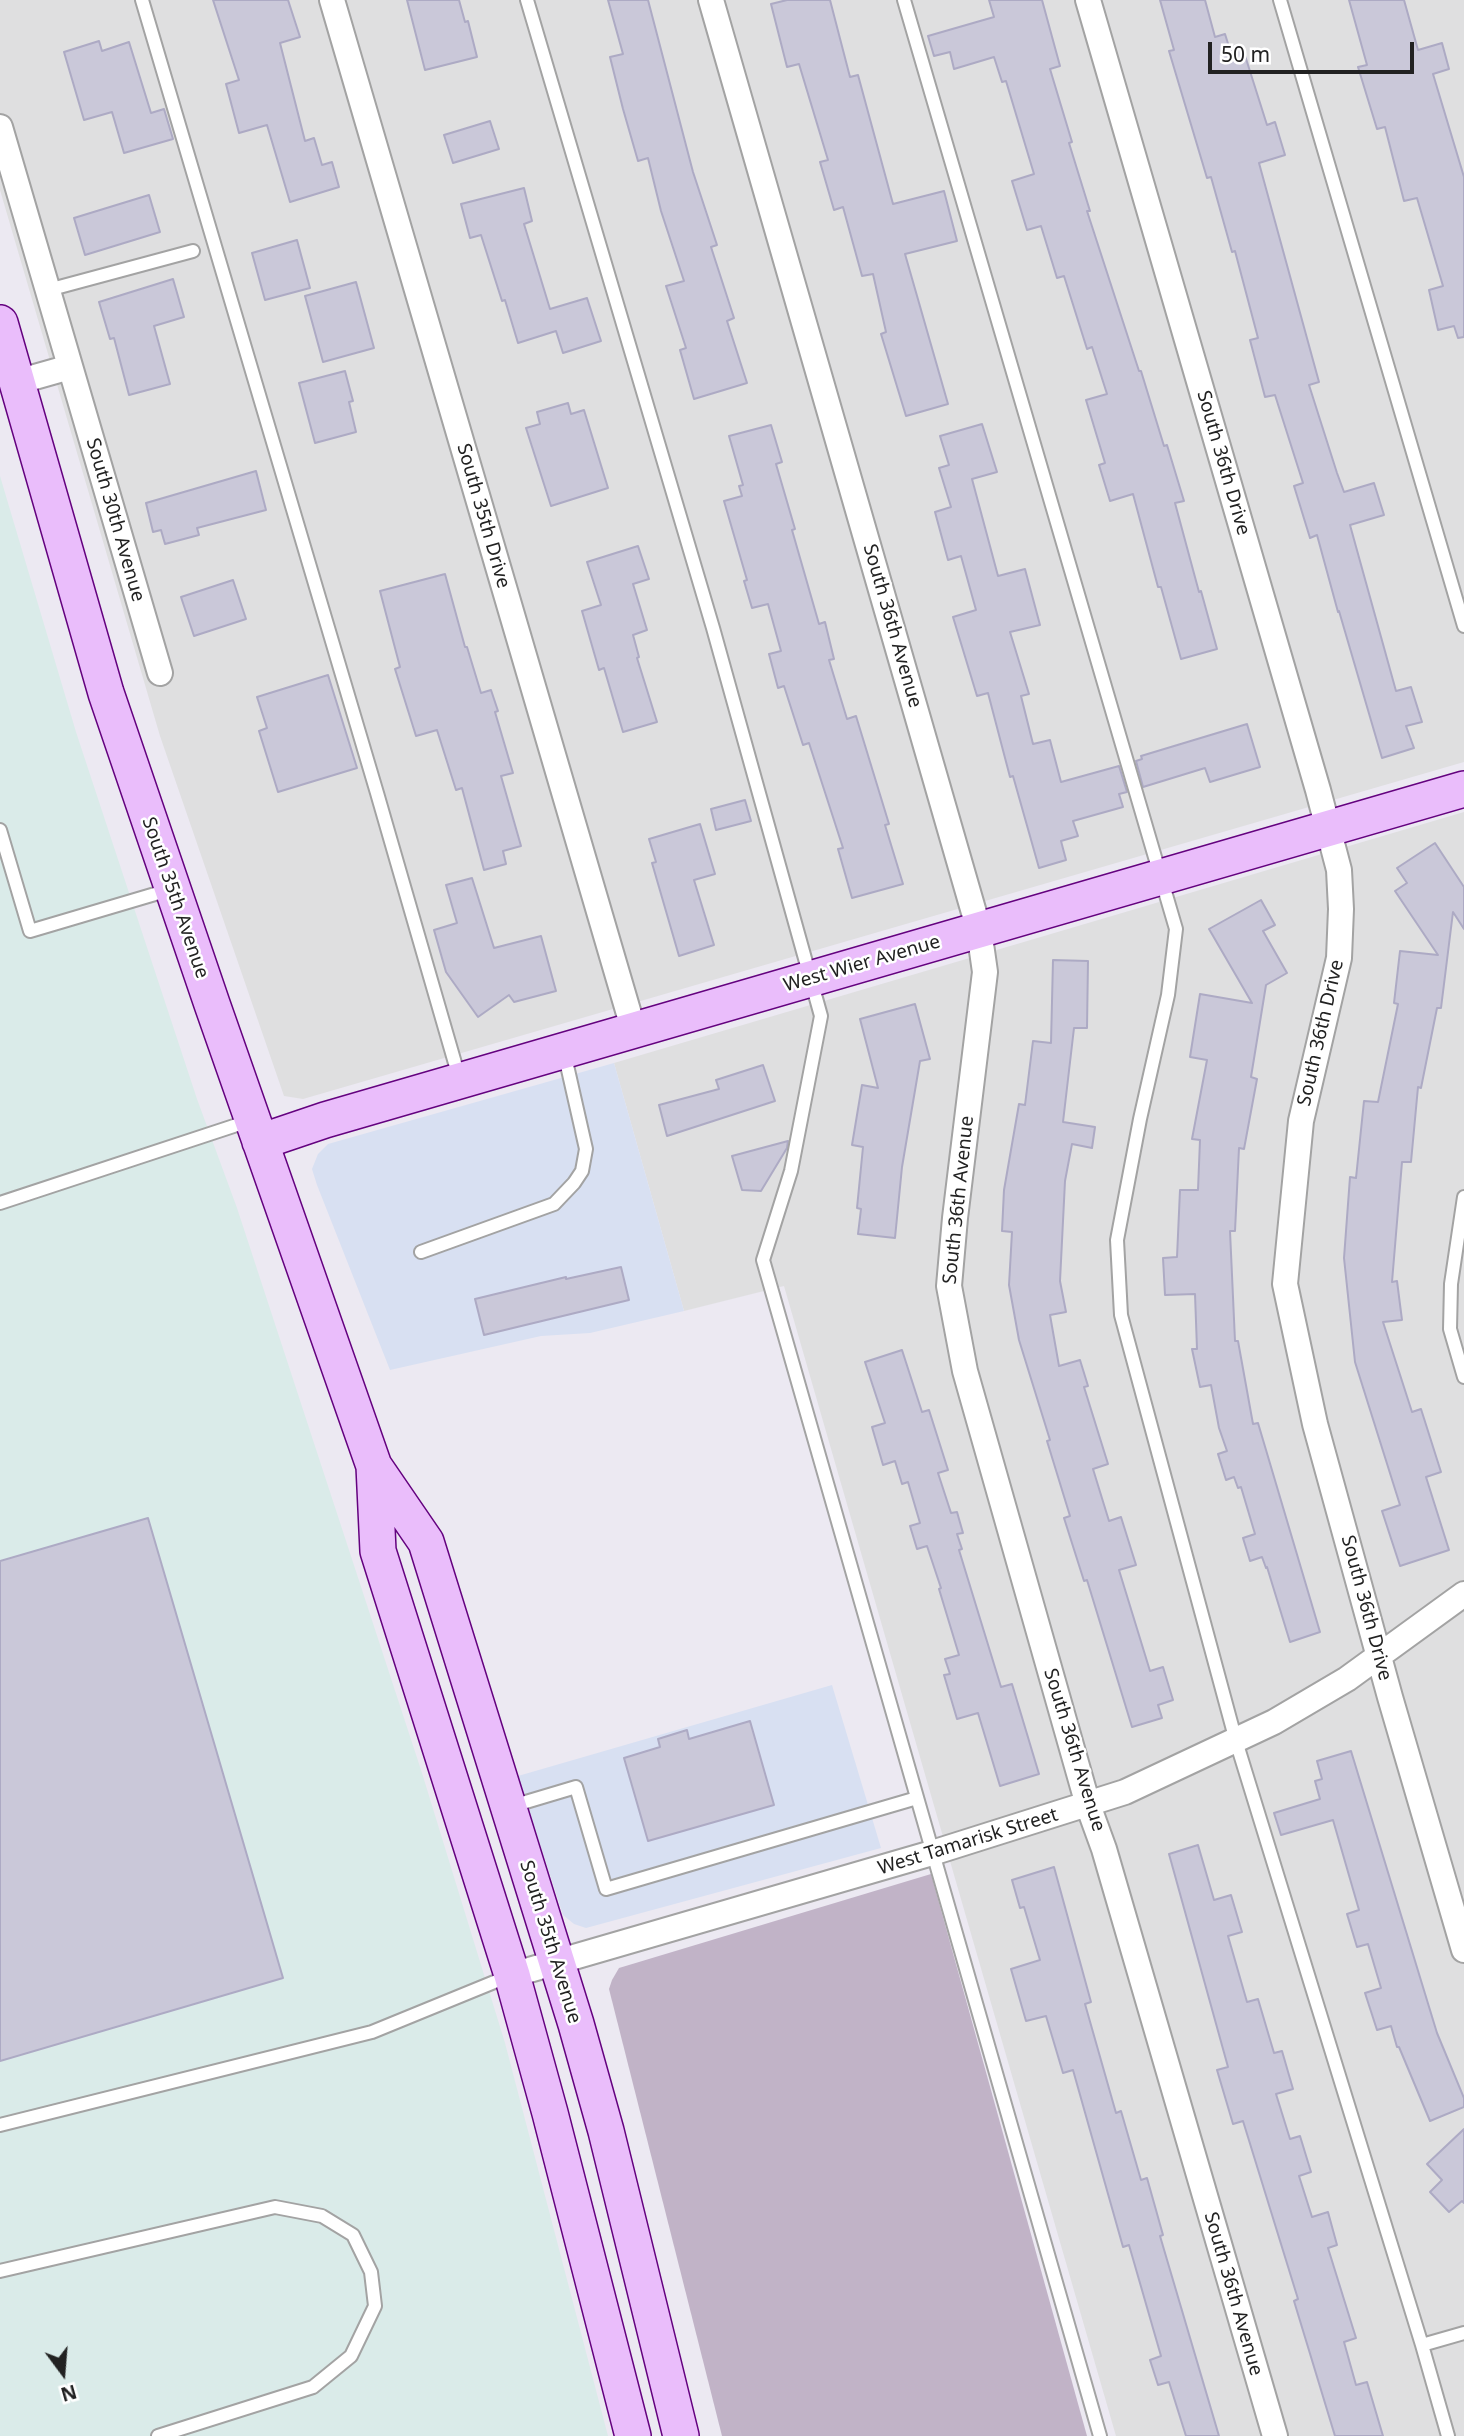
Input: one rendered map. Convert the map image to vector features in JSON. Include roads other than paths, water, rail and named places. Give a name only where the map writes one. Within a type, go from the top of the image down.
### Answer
[{"type":"main road","name":"South 35th Avenue","points":[[0,323],[106,693],[256,1131],[374,1466],[426,1542],[558,1962],[606,2131],[681,2436]]},
{"type":"main road","name":"West Wier Avenue","points":[[256,1131],[325,1120],[1464,789]]},
{"type":"main road","name":"South 35th Avenue","points":[[374,1466],[378,1551],[512,1975],[633,2436]]},
{"type":"street","name":"South 35th Drive","points":[[332,0],[634,1031]]},
{"type":"street","name":"South 36th Avenue","points":[[711,0],[979,930],[985,972],[949,1286],[965,1371],[1088,1805],[1104,1849],[1275,2436]]},
{"type":"street","name":"South 36th Drive","points":[[1088,0],[1329,828],[1340,883],[1339,958],[1301,1121],[1285,1284],[1315,1424],[1464,1950]]},
{"type":"street","name":"South 30th Avenue","points":[[0,127],[160,673]]},
{"type":"street","points":[[17,382],[70,367]]},
{"type":"street","name":"West Tamarisk Street","points":[[512,1975],[932,1853],[1125,1792],[1236,1741],[1336,1685],[1464,1594]]},
{"type":"lane","points":[[142,0],[460,1081]]},
{"type":"lane","points":[[527,0],[713,628],[821,1016],[791,1171],[763,1259],[1100,2436]]},
{"type":"lane","points":[[904,0],[1176,929],[1168,995],[1140,1119],[1117,1240],[1121,1315],[1236,1741],[1448,2436]]},
{"type":"lane","points":[[1280,0],[1464,626]]},
{"type":"lane","points":[[48,290],[193,251]]},
{"type":"lane","points":[[0,830],[30,931],[172,889]]},
{"type":"lane","points":[[421,1252],[554,1204],[574,1183],[582,1171],[586,1149],[564,1051]]},
{"type":"lane","points":[[0,1203],[256,1131]]},
{"type":"lane","points":[[1464,1197],[1451,1284],[1450,1329],[1464,1377]]},
{"type":"lane","points":[[509,1807],[576,1787],[606,1889],[916,1798]]},
{"type":"lane","points":[[0,2125],[372,2032],[512,1975]]},
{"type":"lane","points":[[0,2270],[275,2207],[321,2216],[353,2235],[371,2272],[375,2306],[351,2356],[313,2387],[158,2436]]},
{"type":"lane","points":[[1422,2345],[1464,2333]]}]
